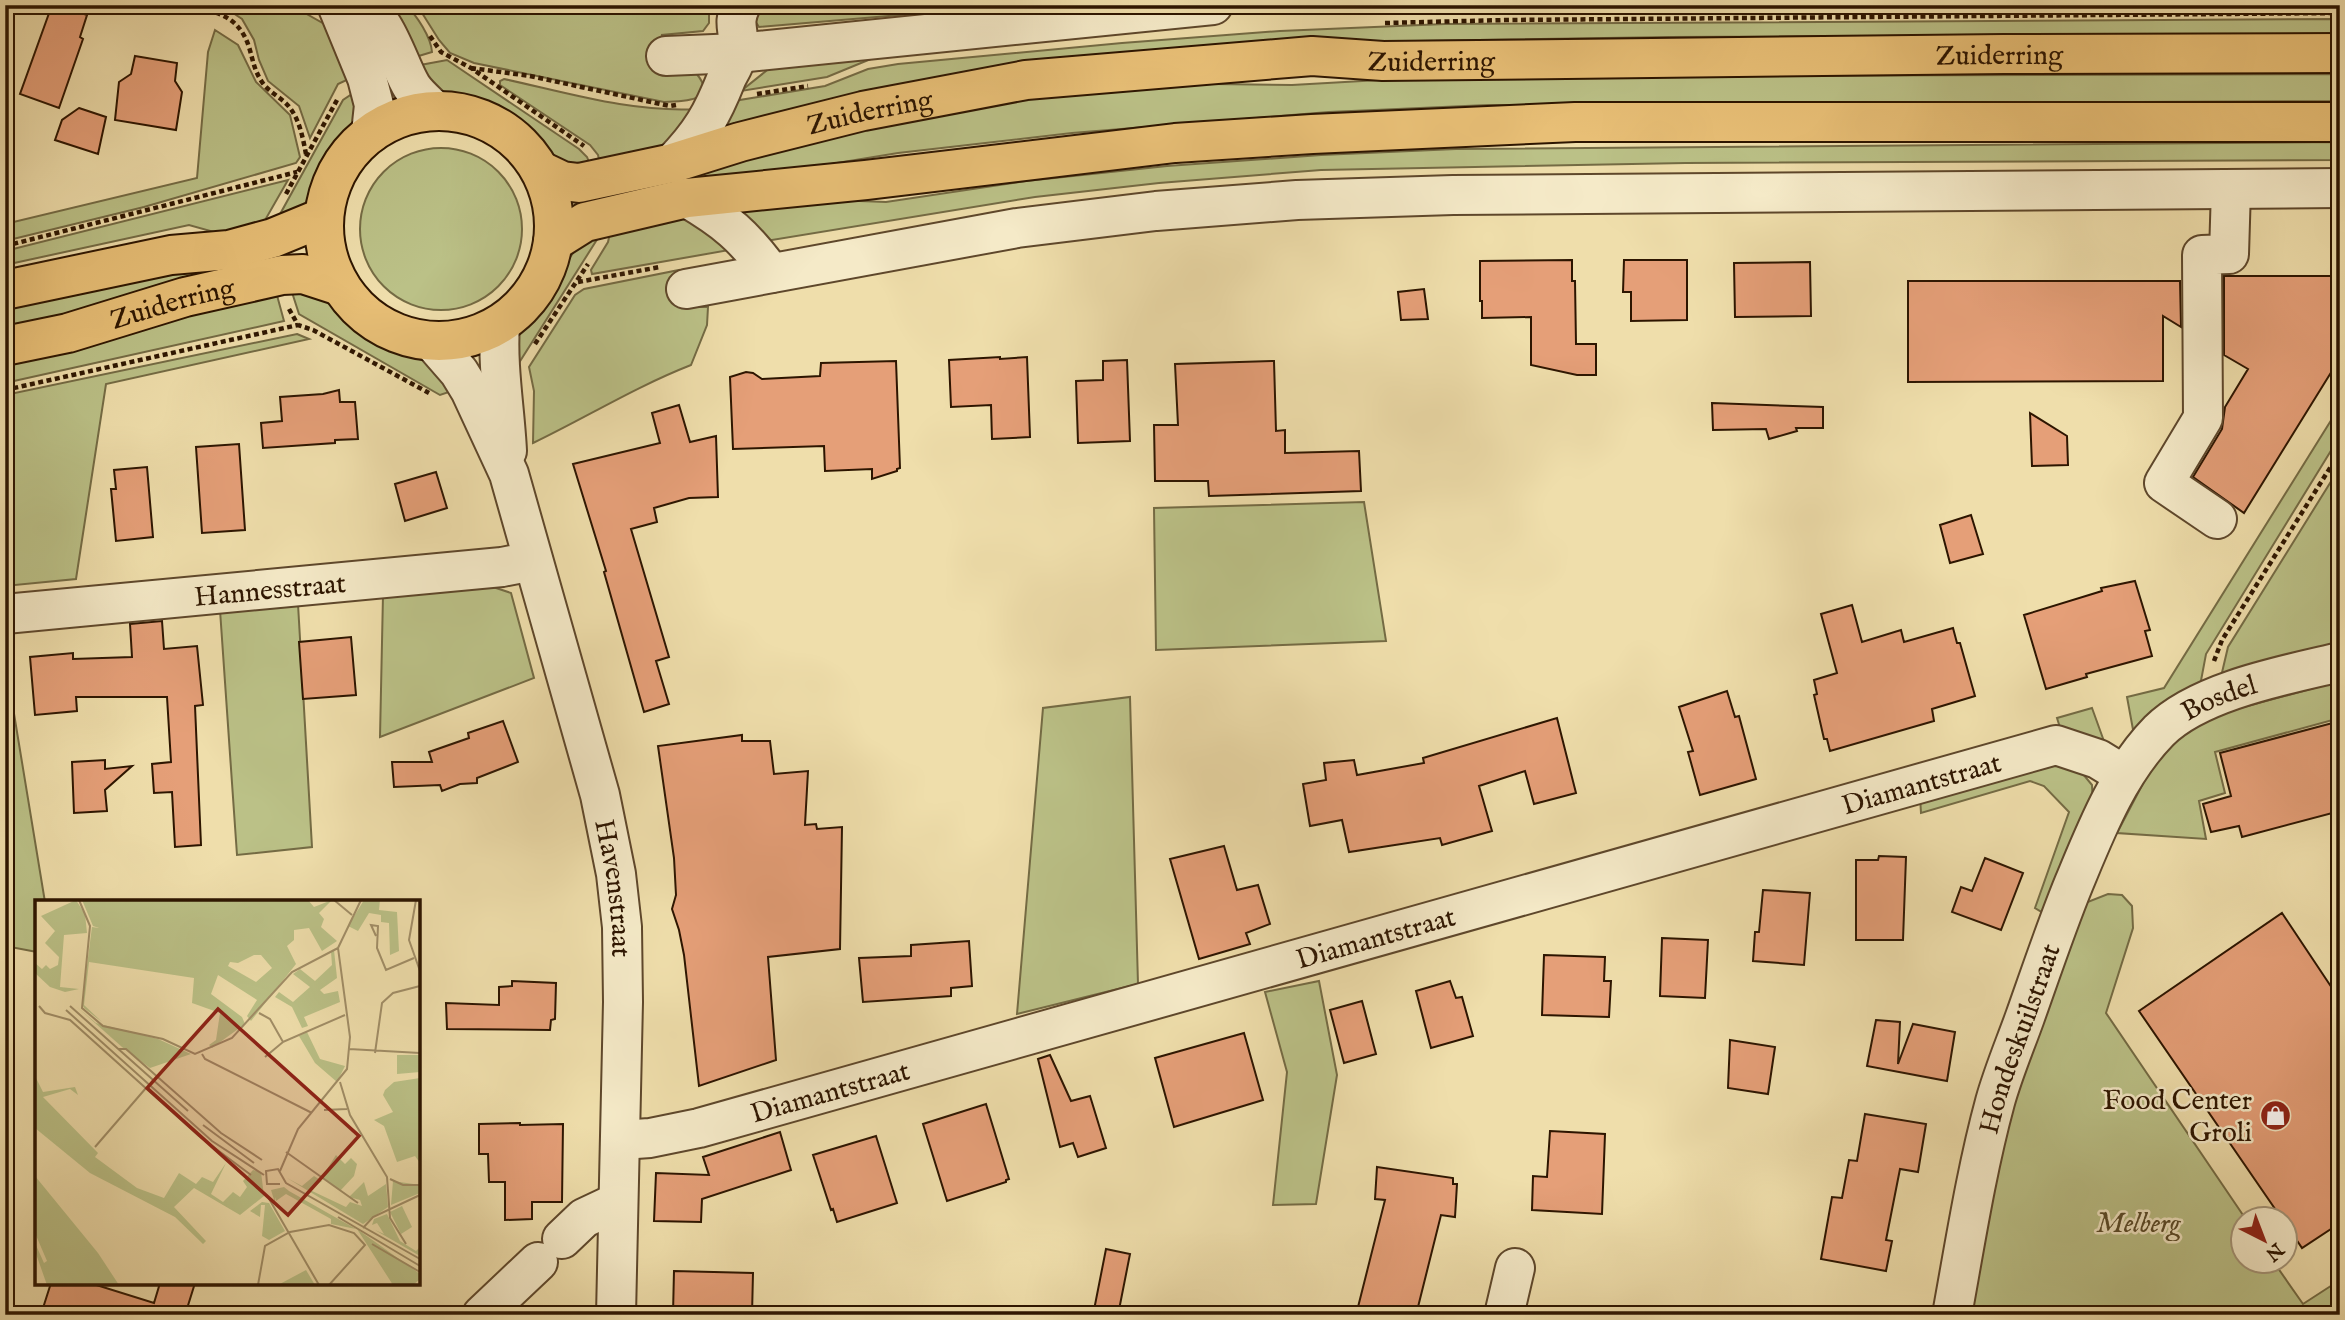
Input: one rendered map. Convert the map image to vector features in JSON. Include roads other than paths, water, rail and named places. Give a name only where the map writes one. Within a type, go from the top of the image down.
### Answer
[{"type":"main road","name":"Zuiderring","points":[[553,242],[585,222],[680,181],[740,142],[863,111],[1026,80],[1312,56],[1383,61],[2340,53]]},
{"type":"main road","points":[[435,111],[453,111],[472,116],[498,127],[521,145],[541,171],[554,210],[549,262],[538,286],[522,307],[500,325],[461,340],[432,341],[405,337],[381,326],[357,307],[340,286],[329,262],[325,240],[324,217],[333,181],[346,159],[371,133],[401,117],[435,111]]},
{"type":"main road","name":"Zuiderring","points":[[541,171],[562,181],[579,183],[866,180],[1175,143],[1575,122],[2340,122]]},
{"type":"main road","name":"Zuiderring","points":[[5,290],[171,255],[229,250],[274,238],[324,217]]},
{"type":"main road","name":"Zuiderring","points":[[5,346],[68,333],[185,297],[282,275],[303,274],[340,286]]},
{"type":"street","points":[[337,5],[370,87],[374,105],[371,133]]},
{"type":"street","points":[[359,5],[365,7],[387,33],[411,86],[435,111]]},
{"type":"street","points":[[741,5],[735,18],[738,52],[708,122],[694,142],[680,181],[739,233],[771,273]]},
{"type":"street","points":[[666,56],[738,52],[980,17],[1213,5]]},
{"type":"street","points":[[686,289],[1017,228],[1156,211],[1297,200],[1453,195],[2340,188]]},
{"type":"street","points":[[2217,519],[2164,483],[2203,418],[2202,255],[2228,254],[2231,189]]},
{"type":"street","name":"Havenstraat","points":[[500,325],[498,351],[509,474]]},
{"type":"street","name":"Havenstraat","points":[[432,341],[459,372],[470,390],[509,474],[600,795],[616,874],[622,927],[621,1140],[616,1315]]},
{"type":"street","name":"Hannesstraat","points":[[5,614],[502,567],[533,561]]},
{"type":"street","name":"Bosdel","points":[[2124,775],[2159,731],[2184,712],[2208,700],[2268,680],[2340,663]]},
{"type":"street","name":"Diamantstraat","points":[[621,1140],[650,1138],[699,1128],[2056,745],[2098,759],[2124,775]]},
{"type":"street","name":"Hondeskuilstraat","points":[[1952,1315],[1978,1172],[1996,1100],[2064,908],[2124,775]]},
{"type":"street","points":[[482,1315],[584,1217],[618,1202]]},
{"type":"street","points":[[1504,1315],[1515,1268]]},
{"type":"place","name":"Food Center Groli","points":[[2275,1115]]},
{"type":"park label","name":"Melberg","points":[[2138,1222]]}]
